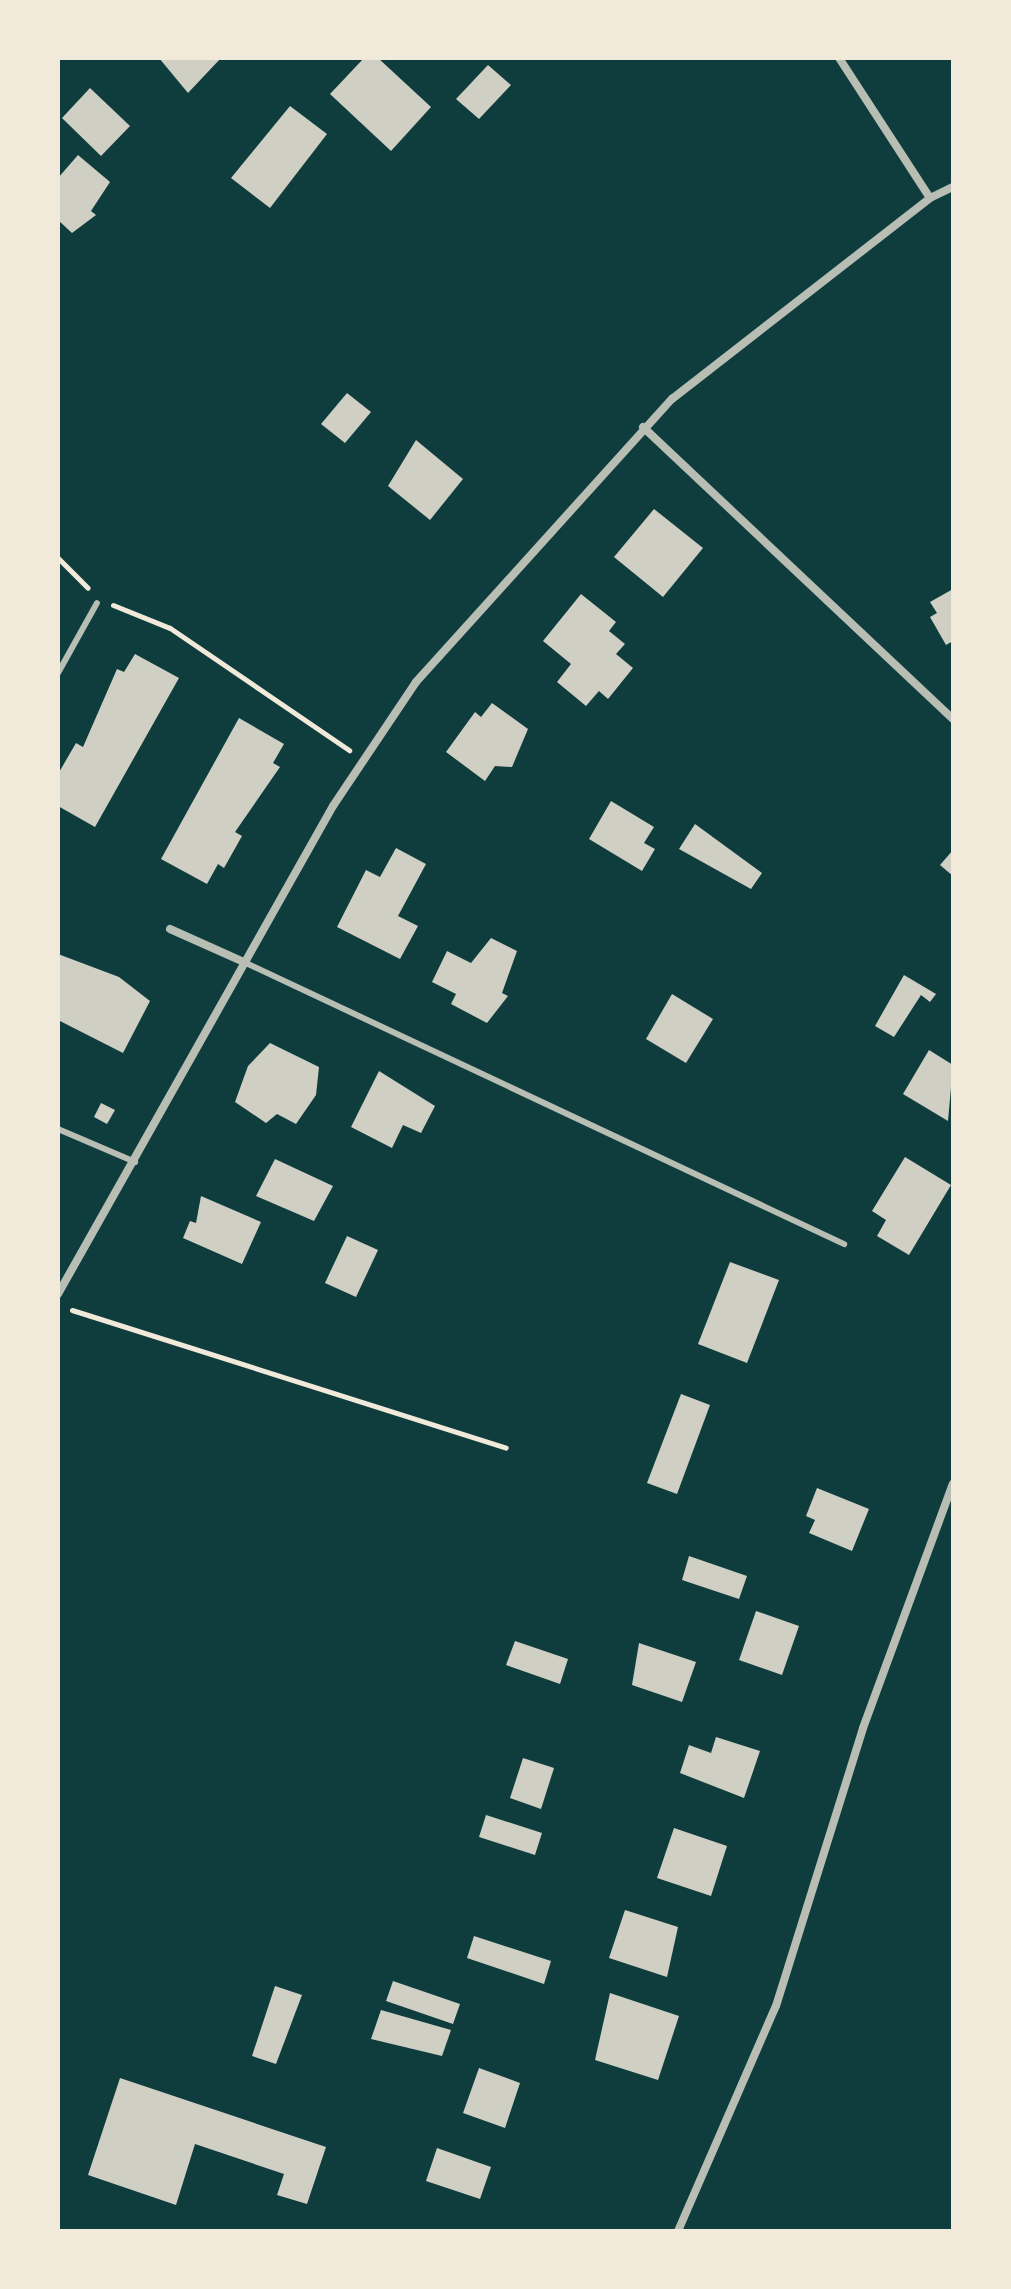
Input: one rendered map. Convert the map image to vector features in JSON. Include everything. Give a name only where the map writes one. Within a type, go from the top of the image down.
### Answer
[{"type":"street","points":[[839,58],[930,198]]},
{"type":"street","points":[[58,1294],[363,758],[459,630],[643,427],[737,343],[930,198],[953,187]]},
{"type":"street","points":[[643,427],[953,719]]},
{"type":"street","points":[[170,929],[246,963]]},
{"type":"street","points":[[678,2231],[776,2006],[863,1728],[953,1484]]},
{"type":"lane","points":[[58,673],[97,603]]},
{"type":"lane","points":[[246,963],[844,1244]]},
{"type":"lane","points":[[58,1129],[135,1162]]},
{"type":"path","points":[[58,558],[97,603],[170,628],[363,758]]},
{"type":"path","points":[[58,1305],[506,1448]]},
{"type":"building","points":[[159,58],[221,58],[188,93]]},
{"type":"building","points":[[364,58],[378,58],[431,107],[391,151],[330,94]]},
{"type":"building","points":[[488,65],[511,85],[479,119],[456,99]]},
{"type":"building","points":[[90,88],[130,126],[101,156],[62,118]]},
{"type":"building","points":[[290,106],[327,134],[270,208],[231,178]]},
{"type":"building","points":[[78,155],[110,182],[91,211],[96,215],[72,233],[58,220],[58,178]]},
{"type":"building","points":[[347,393],[371,412],[345,443],[321,424]]},
{"type":"building","points":[[416,440],[463,479],[430,520],[388,486]]},
{"type":"building","points":[[654,509],[703,548],[663,597],[614,557]]},
{"type":"building","points":[[953,589],[953,641],[946,645],[930,617],[937,613],[930,602]]},
{"type":"building","points":[[581,594],[616,622],[609,631],[625,644],[616,654],[633,668],[608,699],[599,691],[586,706],[557,682],[571,664],[543,641]]},
{"type":"building","points":[[135,654],[179,678],[95,827],[58,806],[58,774],[76,743],[83,747],[117,669],[124,672]]},
{"type":"building","points":[[492,703],[528,729],[512,767],[495,766],[485,781],[446,752],[475,712],[481,717]]},
{"type":"building","points":[[239,718],[284,744],[273,763],[280,767],[235,832],[242,836],[224,868],[218,864],[207,884],[161,859]]},
{"type":"building","points":[[611,801],[654,827],[644,843],[655,849],[642,871],[589,839]]},
{"type":"building","points":[[695,824],[762,873],[751,889],[679,849]]},
{"type":"building","points":[[396,848],[426,864],[398,916],[418,926],[400,959],[337,927],[366,870],[380,877]]},
{"type":"building","points":[[953,850],[953,876],[940,865]]},
{"type":"building","points":[[491,938],[517,951],[502,993],[508,996],[487,1023],[451,1004],[456,994],[432,982],[447,951],[471,963]]},
{"type":"building","points":[[58,954],[119,977],[150,1001],[123,1053],[58,1020]]},
{"type":"building","points":[[904,975],[936,994],[930,1002],[921,995],[894,1037],[875,1026]]},
{"type":"building","points":[[672,994],[713,1019],[686,1063],[646,1039]]},
{"type":"building","points":[[270,1043],[319,1067],[316,1095],[296,1124],[277,1114],[266,1123],[235,1102],[248,1066]]},
{"type":"building","points":[[929,1050],[953,1065],[948,1121],[903,1094]]},
{"type":"building","points":[[379,1071],[435,1106],[421,1133],[403,1125],[392,1148],[351,1127]]},
{"type":"building","points":[[101,1103],[115,1110],[107,1124],[94,1117]]},
{"type":"building","points":[[905,1157],[951,1185],[909,1255],[877,1236],[886,1220],[872,1211]]},
{"type":"building","points":[[275,1159],[333,1186],[314,1221],[256,1196]]},
{"type":"building","points":[[201,1196],[261,1222],[242,1264],[183,1238],[190,1221],[196,1223]]},
{"type":"building","points":[[347,1236],[378,1250],[356,1297],[325,1283]]},
{"type":"building","points":[[730,1262],[779,1280],[747,1363],[698,1344]]},
{"type":"building","points":[[681,1394],[710,1405],[677,1494],[647,1483]]},
{"type":"building","points":[[817,1488],[869,1509],[852,1551],[809,1533],[815,1520],[806,1516]]},
{"type":"building","points":[[689,1556],[747,1576],[739,1599],[682,1580]]},
{"type":"building","points":[[756,1611],[799,1626],[782,1675],[739,1660]]},
{"type":"building","points":[[515,1641],[568,1659],[560,1684],[506,1665]]},
{"type":"building","points":[[639,1643],[696,1662],[682,1702],[632,1685]]},
{"type":"building","points":[[716,1737],[760,1751],[744,1798],[680,1773],[689,1745],[711,1753]]},
{"type":"building","points":[[523,1758],[554,1768],[541,1809],[510,1798]]},
{"type":"building","points":[[486,1815],[542,1833],[535,1855],[479,1837]]},
{"type":"building","points":[[674,1828],[727,1846],[711,1896],[657,1878]]},
{"type":"building","points":[[625,1910],[678,1927],[667,1977],[609,1958]]},
{"type":"building","points":[[474,1936],[551,1961],[544,1984],[467,1958]]},
{"type":"building","points":[[393,1981],[460,2004],[453,2024],[386,2001]]},
{"type":"building","points":[[275,1986],[302,1995],[276,2064],[252,2056]]},
{"type":"building","points":[[610,1993],[679,2016],[658,2080],[595,2060]]},
{"type":"building","points":[[381,2010],[451,2030],[442,2056],[371,2039]]},
{"type":"building","points":[[479,2068],[520,2083],[505,2128],[463,2113]]},
{"type":"building","points":[[120,2078],[326,2147],[307,2204],[277,2195],[284,2174],[195,2144],[176,2205],[88,2175]]},
{"type":"building","points":[[437,2148],[491,2167],[480,2199],[426,2181]]}]
